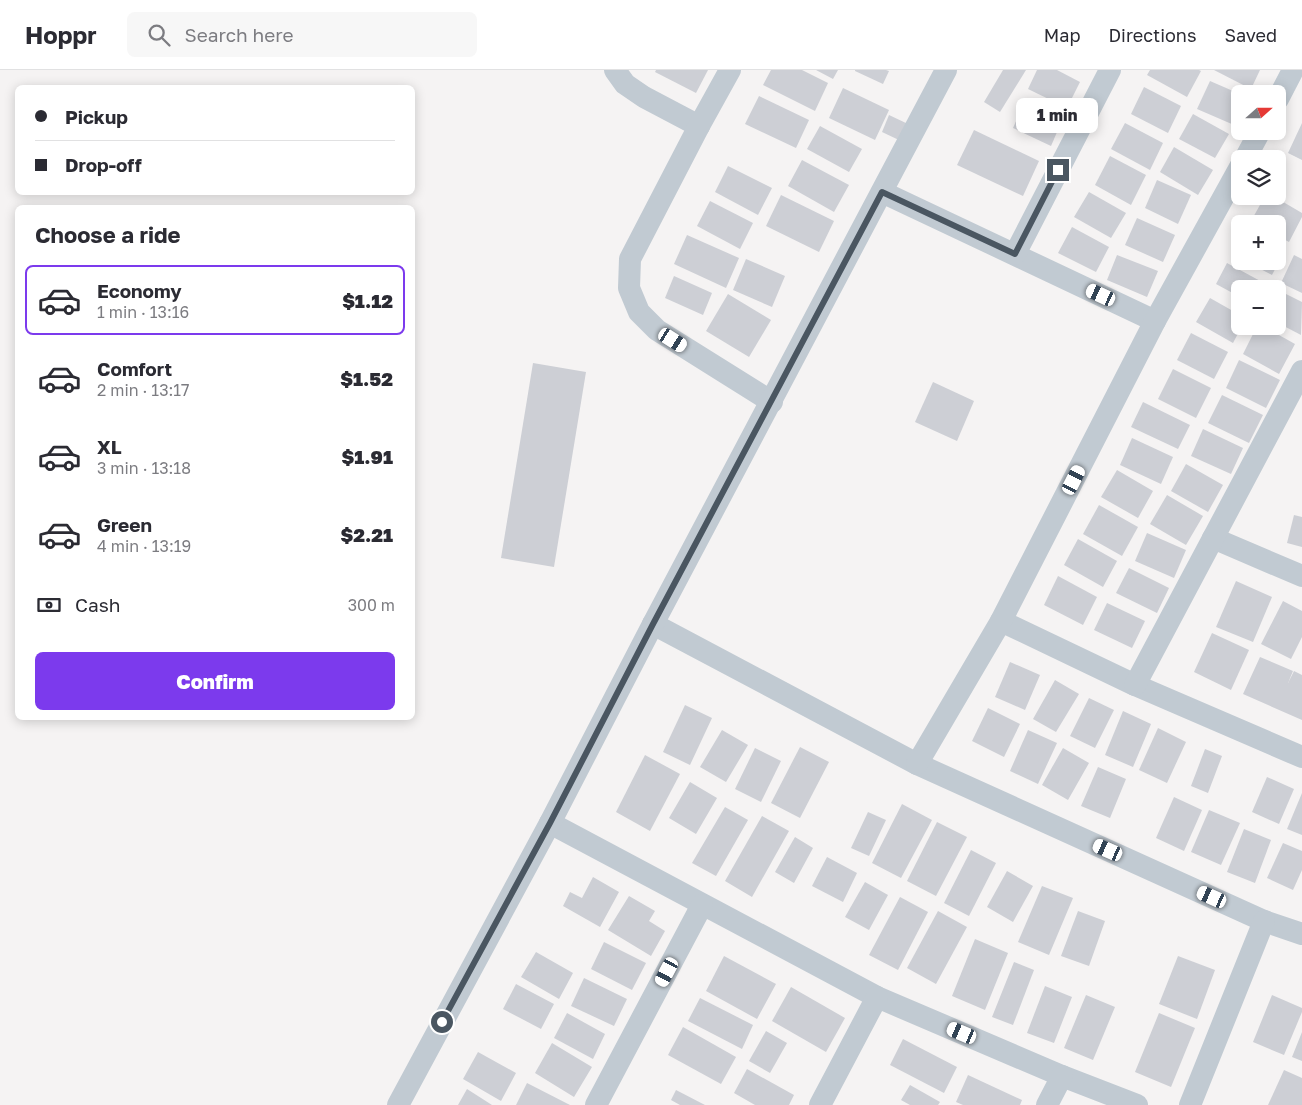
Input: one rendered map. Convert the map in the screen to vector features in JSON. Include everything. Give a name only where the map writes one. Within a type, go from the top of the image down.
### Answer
[{"type":"street","points":[[615,70],[625,84],[644,97],[699,126]]},
{"type":"street","points":[[730,70],[630,259],[629,288],[638,312],[657,330],[772,402]]},
{"type":"street","points":[[398,1105],[550,823],[946,70]]},
{"type":"street","points":[[1015,254],[1110,70]]},
{"type":"street","points":[[1286,85],[1294,70]]},
{"type":"street","points":[[917,764],[1001,621],[1156,320],[1231,183]]},
{"type":"street","points":[[882,192],[1156,320]]},
{"type":"street","points":[[1135,685],[1302,371]]},
{"type":"street","points":[[1214,538],[1302,576]]},
{"type":"street","points":[[1001,621],[1135,685],[1302,756]]},
{"type":"street","points":[[653,624],[917,764],[1264,921],[1302,934]]},
{"type":"street","points":[[550,823],[878,997],[1062,1076],[1136,1105]]},
{"type":"street","points":[[596,1105],[702,905]]},
{"type":"street","points":[[1190,1105],[1264,921]]},
{"type":"street","points":[[820,1105],[878,997]]},
{"type":"street","points":[[1047,1105],[1062,1076]]},
{"type":"building","points":[[656,70],[708,70],[696,93],[655,72]]},
{"type":"building","points":[[771,70],[802,70],[828,83],[815,111],[763,85]]},
{"type":"building","points":[[816,70],[838,70],[833,79]]},
{"type":"building","points":[[855,70],[886,70],[889,71],[883,84]]},
{"type":"building","points":[[1003,70],[1026,70],[1000,112],[984,102]]},
{"type":"building","points":[[1037,70],[1057,70],[1080,82],[1067,108],[1028,89]]},
{"type":"building","points":[[1150,70],[1201,71],[1187,97],[1147,75]]},
{"type":"building","points":[[1214,70],[1260,70],[1253,85],[1243,85]]},
{"type":"building","points":[[1210,81],[1231,90],[1231,124],[1197,109]]},
{"type":"building","points":[[1144,87],[1181,106],[1168,133],[1131,114]]},
{"type":"building","points":[[843,88],[889,110],[875,140],[829,118]]},
{"type":"building","points":[[759,96],[809,120],[796,148],[745,124]]},
{"type":"building","points":[[1026,99],[1064,116],[1051,146],[1013,128]]},
{"type":"building","points":[[1193,114],[1229,134],[1215,158],[1179,139]]},
{"type":"building","points":[[889,115],[908,124],[901,141],[882,132]]},
{"type":"building","points":[[1125,123],[1163,143],[1150,170],[1111,149]]},
{"type":"building","points":[[1302,123],[1302,160],[1288,153]]},
{"type":"building","points":[[820,126],[862,149],[849,172],[807,149]]},
{"type":"building","points":[[974,130],[1039,161],[1023,196],[957,165]]},
{"type":"building","points":[[1174,147],[1213,170],[1198,195],[1160,172]]},
{"type":"building","points":[[1110,156],[1146,175],[1131,205],[1095,185]]},
{"type":"building","points":[[802,160],[849,185],[834,212],[788,186]]},
{"type":"building","points":[[728,166],[772,188],[758,215],[715,192]]},
{"type":"building","points":[[1157,180],[1191,195],[1178,224],[1145,208]]},
{"type":"building","points":[[1089,192],[1126,213],[1111,238],[1074,217]]},
{"type":"building","points":[[781,195],[834,221],[819,252],[766,226]]},
{"type":"building","points":[[710,201],[753,223],[740,249],[697,226]]},
{"type":"building","points":[[1286,204],[1302,213],[1302,217],[1289,242],[1286,240],[1286,215],[1254,215],[1260,205]]},
{"type":"building","points":[[1137,218],[1175,235],[1163,262],[1125,245]]},
{"type":"building","points":[[1072,227],[1109,247],[1096,272],[1058,253]]},
{"type":"building","points":[[687,235],[739,258],[726,288],[674,264]]},
{"type":"building","points":[[1117,255],[1158,271],[1147,297],[1107,280]]},
{"type":"building","points":[[1294,255],[1302,259],[1302,293],[1286,285],[1286,280],[1282,280]]},
{"type":"building","points":[[746,259],[785,276],[772,307],[733,290]]},
{"type":"building","points":[[1227,263],[1231,265],[1231,270],[1240,270],[1258,280],[1231,280],[1231,292],[1216,284]]},
{"type":"building","points":[[1262,270],[1275,270],[1272,275]]},
{"type":"building","points":[[674,276],[712,293],[703,315],[665,298]]},
{"type":"building","points":[[728,294],[771,320],[749,357],[706,331]]},
{"type":"building","points":[[1286,294],[1302,302],[1301,335],[1286,327]]},
{"type":"building","points":[[1210,298],[1231,310],[1231,335],[1237,335],[1233,343],[1196,322]]},
{"type":"building","points":[[1191,333],[1228,352],[1214,379],[1177,360]]},
{"type":"building","points":[[1252,335],[1279,335],[1295,344],[1279,374],[1243,354]]},
{"type":"building","points":[[1239,360],[1280,380],[1266,408],[1226,388]]},
{"type":"building","points":[[533,363],[586,372],[554,567],[501,558]]},
{"type":"building","points":[[1173,369],[1211,388],[1196,418],[1158,399]]},
{"type":"building","points":[[933,382],[974,401],[957,441],[915,422]]},
{"type":"building","points":[[1222,395],[1263,415],[1249,443],[1208,423]]},
{"type":"building","points":[[1143,402],[1190,425],[1178,449],[1131,427]]},
{"type":"building","points":[[1203,429],[1243,448],[1231,474],[1191,456]]},
{"type":"building","points":[[1132,438],[1173,457],[1161,484],[1120,465]]},
{"type":"building","points":[[1186,464],[1223,485],[1208,512],[1171,491]]},
{"type":"building","points":[[1117,470],[1153,491],[1138,518],[1101,497]]},
{"type":"building","points":[[1167,495],[1203,516],[1186,545],[1150,524]]},
{"type":"building","points":[[1099,505],[1138,527],[1122,556],[1083,534]]},
{"type":"building","points":[[1294,515],[1302,517],[1302,547],[1287,543]]},
{"type":"building","points":[[1147,533],[1186,550],[1174,578],[1135,561]]},
{"type":"building","points":[[1078,539],[1117,561],[1103,587],[1064,565]]},
{"type":"building","points":[[1129,568],[1169,588],[1157,613],[1116,593]]},
{"type":"building","points":[[1058,576],[1097,597],[1083,625],[1044,605]]},
{"type":"building","points":[[1236,581],[1272,597],[1253,642],[1216,627]]},
{"type":"building","points":[[1283,601],[1302,611],[1302,637],[1291,659],[1261,644]]},
{"type":"building","points":[[1107,603],[1145,621],[1132,648],[1094,630]]},
{"type":"building","points":[[1212,633],[1249,650],[1231,690],[1194,672]]},
{"type":"building","points":[[1260,657],[1293,671],[1288,683],[1294,671],[1302,675],[1302,720],[1243,694]]},
{"type":"building","points":[[1010,662],[1040,675],[1025,710],[995,697]]},
{"type":"building","points":[[1055,680],[1079,694],[1056,732],[1033,719]]},
{"type":"building","points":[[1089,698],[1114,710],[1095,748],[1070,736]]},
{"type":"building","points":[[685,705],[712,718],[690,765],[663,752]]},
{"type":"building","points":[[988,708],[1020,724],[1004,757],[972,741]]},
{"type":"building","points":[[1123,711],[1151,724],[1133,767],[1105,755]]},
{"type":"building","points":[[1158,728],[1186,742],[1167,783],[1139,770]]},
{"type":"building","points":[[722,730],[748,745],[726,782],[700,767]]},
{"type":"building","points":[[1028,730],[1057,743],[1038,784],[1010,771]]},
{"type":"building","points":[[800,747],[829,762],[800,818],[771,803]]},
{"type":"building","points":[[755,748],[781,761],[761,802],[735,789]]},
{"type":"building","points":[[1063,748],[1089,763],[1068,800],[1042,785]]},
{"type":"building","points":[[1205,749],[1222,756],[1208,793],[1191,786]]},
{"type":"building","points":[[645,755],[680,774],[650,831],[616,812]]},
{"type":"building","points":[[1098,767],[1126,779],[1110,818],[1081,806]]},
{"type":"building","points":[[1267,777],[1294,789],[1279,824],[1252,812]]},
{"type":"building","points":[[690,782],[717,798],[696,834],[669,818]]},
{"type":"building","points":[[1302,793],[1302,835],[1287,829]]},
{"type":"building","points":[[1174,797],[1202,810],[1184,851],[1156,838]]},
{"type":"building","points":[[902,804],[932,820],[901,878],[872,863]]},
{"type":"building","points":[[725,807],[748,820],[716,876],[692,863]]},
{"type":"building","points":[[1209,810],[1240,823],[1221,865],[1191,852]]},
{"type":"building","points":[[868,812],[886,820],[869,856],[851,848]]},
{"type":"building","points":[[762,816],[789,831],[752,897],[725,881]]},
{"type":"building","points":[[937,822],[967,837],[936,896],[907,881]]},
{"type":"building","points":[[1244,829],[1271,840],[1255,883],[1227,872]]},
{"type":"building","points":[[795,837],[813,848],[794,883],[775,872]]},
{"type":"building","points":[[1283,843],[1302,851],[1302,870],[1293,890],[1267,878]]},
{"type":"building","points":[[971,850],[996,863],[969,916],[944,903]]},
{"type":"building","points":[[827,857],[857,873],[843,902],[812,886]]},
{"type":"building","points":[[1007,871],[1033,886],[1013,922],[987,907]]},
{"type":"building","points":[[593,877],[619,892],[600,927],[563,906],[570,892],[582,898]]},
{"type":"building","points":[[865,882],[888,895],[869,930],[845,917]]},
{"type":"building","points":[[1042,886],[1073,898],[1049,955],[1018,942]]},
{"type":"building","points":[[629,896],[655,911],[649,921],[665,931],[651,956],[608,930]]},
{"type":"building","points":[[900,897],[928,912],[898,970],[869,955]]},
{"type":"building","points":[[938,911],[967,927],[936,984],[907,968]]},
{"type":"building","points":[[1078,911],[1105,921],[1089,966],[1061,956]]},
{"type":"building","points":[[975,939],[1008,953],[985,1010],[952,996]]},
{"type":"building","points":[[604,942],[646,963],[632,990],[591,969]]},
{"type":"building","points":[[536,952],[573,973],[559,999],[521,977]]},
{"type":"building","points":[[724,956],[776,984],[757,1019],[706,991]]},
{"type":"building","points":[[1178,956],[1215,970],[1197,1019],[1159,1004]]},
{"type":"building","points":[[1014,962],[1034,970],[1013,1025],[992,1017]]},
{"type":"building","points":[[584,978],[627,999],[614,1026],[571,1006]]},
{"type":"building","points":[[516,984],[554,1004],[541,1029],[503,1009]]},
{"type":"building","points":[[1045,986],[1072,997],[1054,1043],[1027,1033]]},
{"type":"building","points":[[791,987],[845,1018],[826,1052],[772,1021]]},
{"type":"building","points":[[1086,995],[1115,1007],[1093,1060],[1064,1048]]},
{"type":"building","points":[[1272,995],[1302,1008],[1284,1055],[1253,1042]]},
{"type":"building","points":[[700,998],[753,1025],[742,1049],[688,1021]]},
{"type":"building","points":[[567,1013],[605,1034],[593,1059],[554,1038]]},
{"type":"building","points":[[1159,1013],[1195,1028],[1171,1087],[1135,1072]]},
{"type":"building","points":[[683,1027],[736,1057],[721,1084],[668,1055]]},
{"type":"building","points":[[766,1031],[787,1043],[770,1073],[749,1061]]},
{"type":"building","points":[[1302,1032],[1302,1061],[1292,1057]]},
{"type":"building","points":[[903,1039],[957,1067],[944,1093],[890,1065]]},
{"type":"building","points":[[552,1043],[592,1067],[574,1097],[535,1073]]},
{"type":"building","points":[[478,1052],[516,1073],[501,1101],[463,1079]]},
{"type":"building","points":[[747,1069],[794,1095],[789,1105],[755,1105],[734,1093]]},
{"type":"building","points":[[1284,1070],[1302,1078],[1302,1105],[1268,1105]]},
{"type":"building","points":[[968,1075],[1022,1100],[1020,1105],[963,1105],[956,1102]]},
{"type":"building","points":[[527,1083],[570,1105],[516,1105]]},
{"type":"building","points":[[910,1085],[940,1102],[938,1105],[910,1105],[901,1100]]},
{"type":"building","points":[[467,1089],[492,1105],[458,1105]]},
{"type":"building","points":[[676,1090],[705,1105],[680,1105],[671,1100]]},
{"type":"route","points":[[442,1022],[550,823],[653,624],[882,192],[1015,254],[1058,170]]}]
